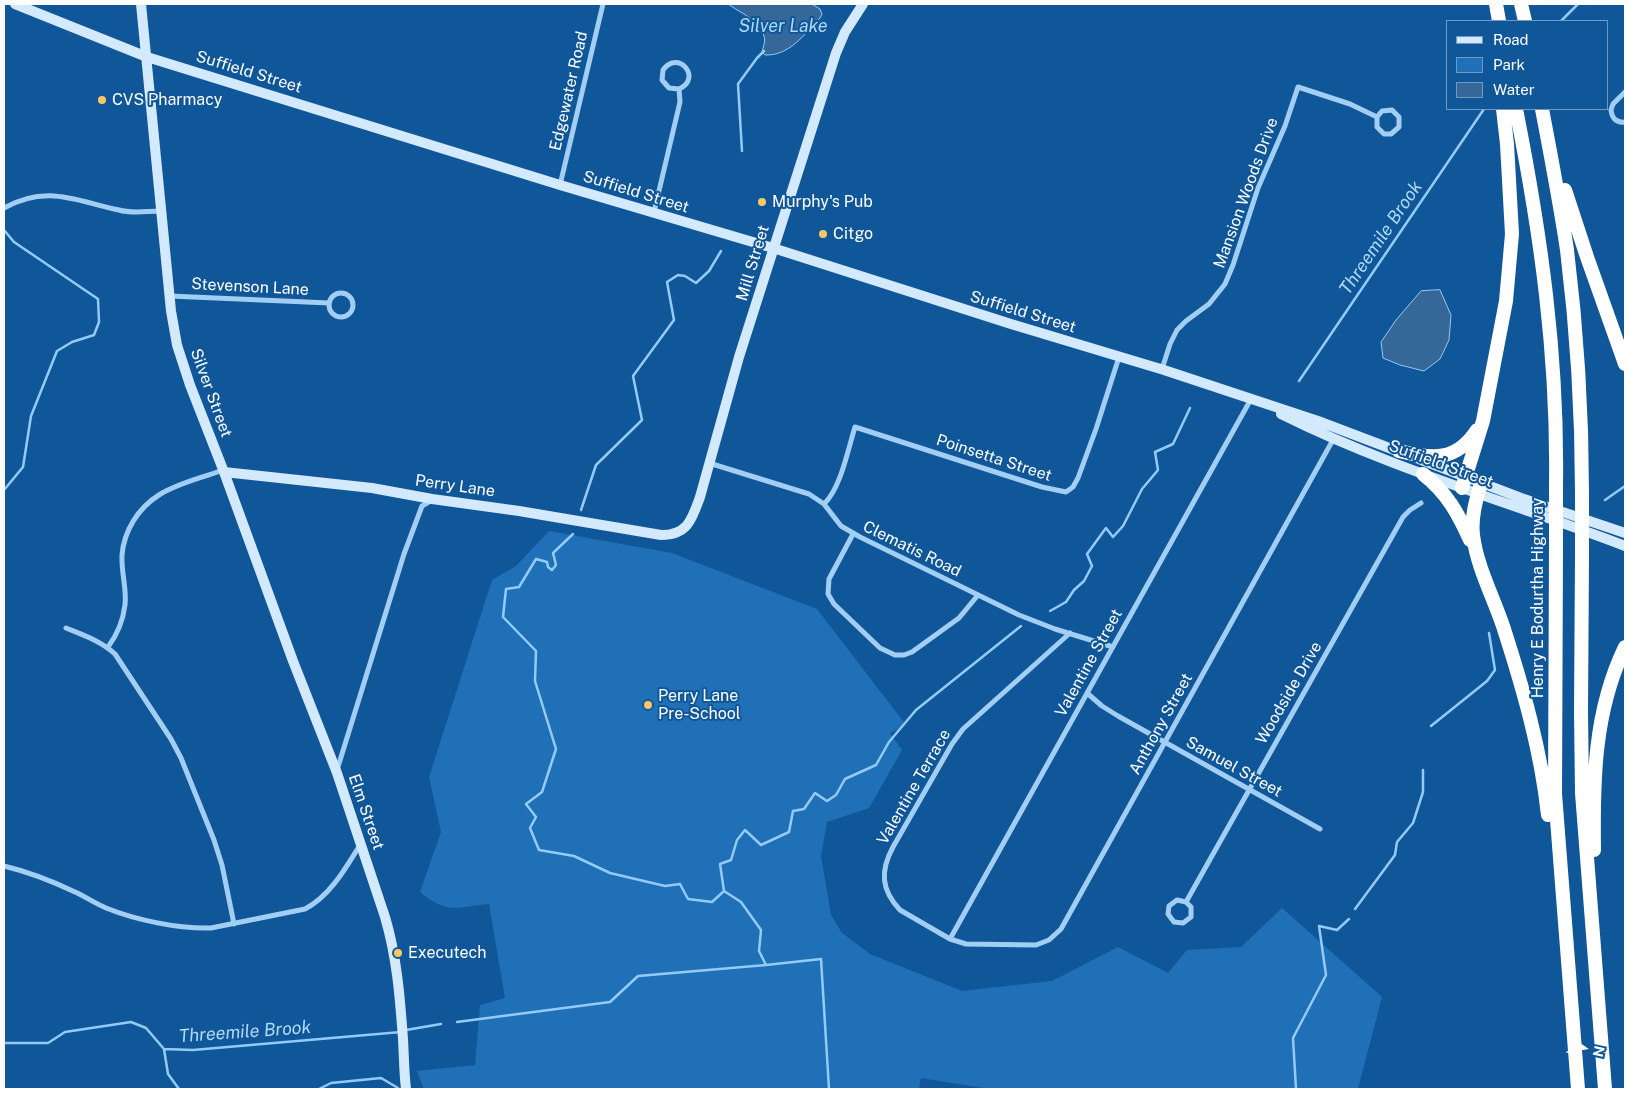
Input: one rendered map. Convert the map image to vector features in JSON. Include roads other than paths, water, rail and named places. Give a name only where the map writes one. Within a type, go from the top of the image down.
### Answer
[{"type":"highway","points":[[1492,4],[1494,20]]},
{"type":"highway","points":[[1496,4],[1499,20]]},
{"type":"highway","points":[[1521,4],[1525,20]]},
{"type":"highway","points":[[1464,482],[1483,421],[1506,301],[1512,234],[1503,110]]},
{"type":"highway","name":"Henry E Bodurtha Highway","points":[[1516,110],[1532,194],[1548,304],[1554,385],[1556,485],[1555,775],[1578,1089]]},
{"type":"highway","points":[[1542,110],[1562,222],[1573,304],[1579,386],[1582,492],[1582,784],[1585,847],[1605,1089]]},
{"type":"highway","points":[[1546,110],[1569,205],[1625,364]]},
{"type":"highway","points":[[1399,451],[1427,457],[1446,456],[1469,440],[1483,421]]},
{"type":"highway","points":[[1423,474],[1441,489],[1450,501],[1478,557]]},
{"type":"highway","points":[[1480,488],[1472,523],[1473,536],[1478,557],[1502,624],[1535,736],[1565,930]]},
{"type":"highway","points":[[1596,983],[1595,760],[1606,696],[1625,647]]},
{"type":"street","name":"Suffield Street","points":[[15,4],[147,57],[560,185],[773,248],[1162,370],[1339,428],[1399,451],[1464,482],[1625,546]]},
{"type":"street","name":"Silver Street","points":[[142,4],[173,326],[190,385],[337,773]]},
{"type":"street","name":"Edgewater Road","points":[[560,185],[603,4]]},
{"type":"street","name":"Mill Street","points":[[680,532],[688,525],[694,514],[739,358],[836,53],[845,32],[863,4]]},
{"type":"street","points":[[676,62],[683,65],[689,73],[687,83],[679,89],[669,88],[662,80],[663,70],[671,63],[676,62]]},
{"type":"street","name":"Mansion Woods Drive","points":[[1162,370],[1170,344],[1177,330],[1209,304],[1225,284],[1258,188],[1285,126],[1298,87],[1345,103],[1377,117]]},
{"type":"street","points":[[654,213],[680,102],[679,89]]},
{"type":"street","points":[[1625,92],[1613,104],[1611,110],[1614,119],[1619,122],[1625,122]]},
{"type":"street","name":"Mansion Woods Drive","points":[[1392,110],[1399,117],[1399,127],[1391,134],[1382,132],[1376,124],[1377,117],[1382,111],[1392,110]]},
{"type":"street","points":[[4,208],[28,198],[53,195],[71,197],[126,212],[161,211]]},
{"type":"street","name":"Stevenson Lane","points":[[341,292],[350,296],[353,306],[350,313],[341,317],[332,313],[329,303],[332,297],[341,292]]},
{"type":"street","name":"Stevenson Lane","points":[[170,296],[329,303]]},
{"type":"street","name":"Poinsetta Street","points":[[824,504],[832,496],[837,485],[855,427],[1048,489],[1066,492],[1073,487],[1078,478],[1096,429],[1118,357]]},
{"type":"street","name":"Suffield Street","points":[[1251,399],[1334,439],[1423,474],[1464,482]]},
{"type":"street","name":"Valentine Street","points":[[950,939],[1251,399]]},
{"type":"street","name":"Anthony Street","points":[[950,939],[966,944],[1030,945],[1043,943],[1054,936],[1060,929],[1339,428]]},
{"type":"street","name":"Clematis Road","points":[[710,463],[810,494],[824,504],[841,526],[853,534],[1019,615],[1070,634],[1113,647]]},
{"type":"street","points":[[108,647],[118,632],[124,614],[126,598],[122,556],[126,537],[134,520],[146,505],[159,494],[224,471]]},
{"type":"street","name":"Perry Lane","points":[[224,471],[372,488],[661,535],[680,532]]},
{"type":"street","name":"Suffield Street","points":[[1480,488],[1625,533]]},
{"type":"street","name":"Elm Street","points":[[406,1089],[402,1031],[391,938],[337,773],[404,554],[422,506],[432,499]]},
{"type":"street","name":"Woodside Drive","points":[[1186,902],[1403,517],[1410,510],[1421,504]]},
{"type":"street","points":[[853,534],[829,579],[828,594],[834,604],[880,648],[887,652],[900,655],[912,652],[959,618],[978,595]]},
{"type":"street","points":[[66,628],[108,647],[122,663],[171,739],[181,758],[214,840],[222,866],[234,924]]},
{"type":"street","name":"Valentine Terrace","points":[[950,939],[900,910],[894,903],[887,890],[884,875],[888,856],[952,744],[963,729],[1070,634]]},
{"type":"street","name":"Samuel Street","points":[[1087,693],[1110,712],[1320,829]]},
{"type":"street","points":[[4,866],[46,878],[104,908],[197,929],[234,924],[312,906],[335,883],[361,843]]},
{"type":"street","name":"Woodside Drive","points":[[1179,900],[1186,902],[1191,907],[1191,917],[1183,923],[1174,922],[1168,914],[1171,904],[1179,900]]},
{"type":"water","name":"Silver Lake","points":[[728,4],[812,4],[820,9],[822,14],[796,43],[781,52],[765,55],[762,52],[765,38],[762,30],[749,17]]},
{"type":"water","points":[[1440,290],[1451,315],[1449,340],[1440,359],[1424,371],[1400,365],[1383,358],[1381,342],[1396,320],[1421,291]]},
{"type":"waterway","name":"Threemile Brook","points":[[1562,20],[1578,4]]},
{"type":"waterway","points":[[742,151],[738,84],[764,51]]},
{"type":"waterway","name":"Threemile Brook","points":[[1299,381],[1483,110]]},
{"type":"waterway","points":[[4,230],[14,242],[98,299],[99,322],[94,335],[72,342],[57,351],[31,416],[23,467],[4,490]]},
{"type":"waterway","points":[[581,510],[596,465],[642,420],[633,376],[674,320],[667,282],[678,275],[685,276],[696,283],[709,271],[721,251]]},
{"type":"waterway","name":"Threemile Brook","points":[[1050,611],[1066,602],[1074,590],[1084,581],[1092,566],[1087,554],[1106,528],[1113,537],[1123,526],[1142,489],[1158,470],[1155,452],[1173,444],[1190,408]]},
{"type":"waterway","points":[[1605,500],[1625,486]]},
{"type":"waterway","points":[[573,534],[553,553],[556,565],[552,570],[548,567],[547,562],[536,559],[519,587],[506,589],[503,617],[536,651],[535,681],[556,749],[542,792],[526,804],[536,817],[530,828],[539,850],[574,856],[610,873],[665,886],[680,884],[688,899],[712,902],[724,891]]},
{"type":"waterway","name":"Threemile Brook","points":[[457,1022],[610,1002],[638,976],[766,965],[759,951],[761,930],[741,902],[724,891],[720,864],[731,860],[737,840],[745,830],[761,845],[789,832],[793,811],[804,809],[815,793],[827,801],[836,795],[845,779],[876,765],[889,742],[916,710],[1021,626]]},
{"type":"waterway","points":[[1431,726],[1487,681],[1495,670],[1489,633]]},
{"type":"waterway","points":[[1355,909],[1395,855],[1397,842],[1413,823],[1423,792],[1423,770]]},
{"type":"waterway","points":[[1296,1089],[1293,1038],[1326,975],[1319,926],[1337,930],[1349,919]]},
{"type":"waterway","points":[[766,965],[821,959],[829,1089]]},
{"type":"waterway","name":"Threemile Brook","points":[[4,1043],[48,1043],[65,1032],[131,1022],[146,1028],[164,1049],[193,1050],[401,1032]]},
{"type":"waterway","name":"Threemile Brook","points":[[406,1030],[441,1024]]},
{"type":"waterway","points":[[164,1049],[168,1074],[179,1089]]},
{"type":"waterway","points":[[319,1089],[331,1083],[381,1078],[398,1088]]},
{"type":"place","name":"CVS Pharmacy","points":[[102,100]]},
{"type":"place","name":"Murphy's Pub","points":[[762,202]]},
{"type":"place","name":"Citgo","points":[[823,234]]},
{"type":"place","name":"Perry Lane Pre-School","points":[[648,705]]},
{"type":"place","name":"Executech","points":[[398,953]]}]
